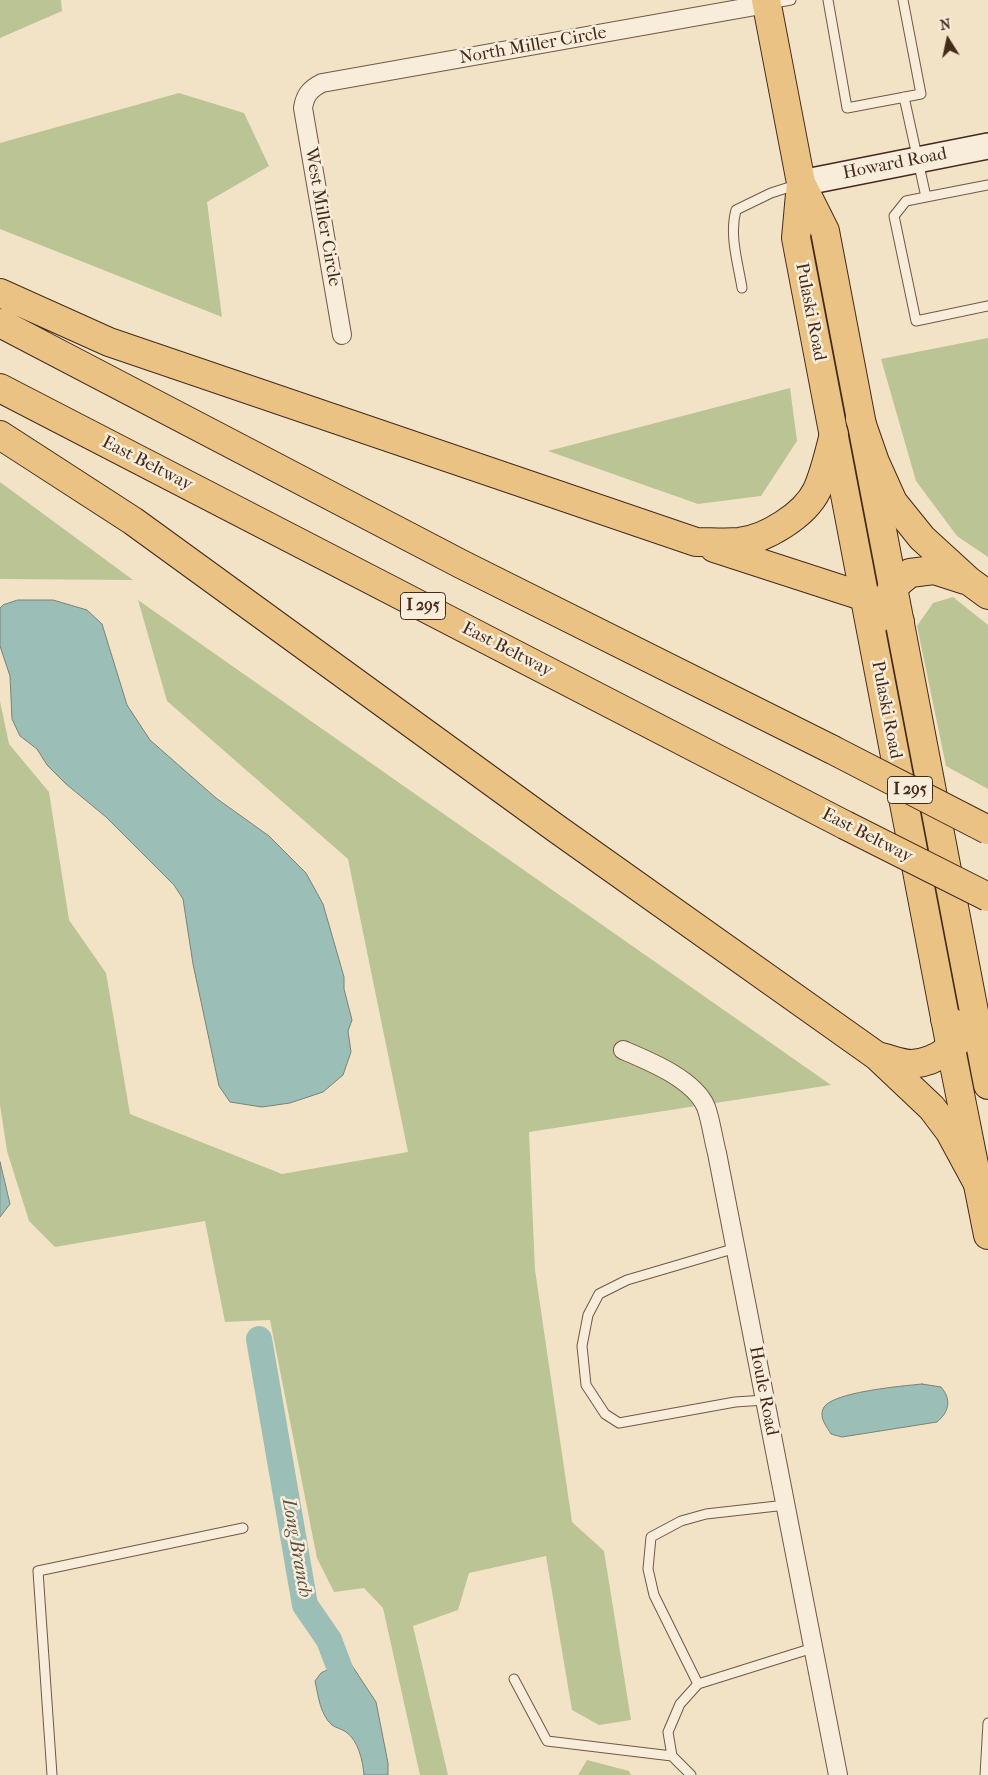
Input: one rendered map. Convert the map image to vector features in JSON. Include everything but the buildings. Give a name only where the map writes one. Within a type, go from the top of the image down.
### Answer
[{"type":"main road","name":"Pulaski Road","points":[[774,1],[801,183],[796,238],[834,434],[882,608],[968,1033],[977,1182],[988,1235]]},
{"type":"main road","name":"Pulaski Road","points":[[801,183],[825,231],[860,419],[882,608]]},
{"type":"main road","points":[[0,293],[109,342],[696,542],[882,608],[910,573],[934,570],[978,588]]},
{"type":"main road","name":"I 295","points":[[0,323],[461,564],[831,749],[988,830]]},
{"type":"main road","name":"East Beltway","points":[[0,388],[988,897]]},
{"type":"main road","points":[[860,419],[875,462],[893,502],[922,538],[978,588]]},
{"type":"main road","points":[[696,542],[739,542],[753,539],[792,518],[816,491],[834,434]]},
{"type":"main road","points":[[0,435],[133,521],[556,829],[877,1056],[932,1108],[950,1132],[977,1182]]},
{"type":"main road","name":"Pulaski Road","points":[[968,1033],[988,1085]]},
{"type":"main road","points":[[877,1056],[910,1064],[927,1061],[968,1033]]},
{"type":"street","name":"North Miller Circle","points":[[305,98],[312,88],[322,83],[774,1]]},
{"type":"street","name":"West Miller Circle","points":[[305,98],[303,108],[342,335]]},
{"type":"street","name":"Howard Road","points":[[801,183],[988,146]]},
{"type":"street","name":"Houle Road","points":[[623,1050],[674,1074],[698,1094],[706,1106],[736,1248],[838,1775]]},
{"type":"lane","points":[[828,0],[847,108],[921,94],[903,0]]},
{"type":"lane","points":[[904,97],[926,196]]},
{"type":"lane","points":[[742,288],[733,232],[733,220],[736,210],[771,193],[801,183]]},
{"type":"lane","points":[[988,185],[906,201],[894,216],[916,321],[988,306]]},
{"type":"lane","points":[[736,1248],[627,1280],[599,1294],[588,1315],[582,1346],[586,1385],[605,1414],[619,1423],[736,1402],[765,1400]]},
{"type":"lane","points":[[698,1684],[654,1595],[648,1569],[652,1537],[681,1521],[706,1514],[786,1505]]},
{"type":"lane","points":[[52,1775],[38,1571],[243,1528]]},
{"type":"lane","points":[[691,1775],[672,1756],[668,1732],[680,1704],[698,1684],[813,1648]]},
{"type":"lane","points":[[514,1679],[547,1741],[672,1756]]},
{"type":"lane","points":[[985,1775],[988,1723]]},
{"type":"green space","points":[[0,0],[61,0],[62,11],[0,38]]},
{"type":"green space","points":[[179,93],[244,113],[269,166],[207,202],[222,317],[0,229],[0,143]]},
{"type":"green space","points":[[988,338],[988,557],[957,536],[916,481],[881,359]]},
{"type":"green space","points":[[790,388],[797,441],[761,496],[698,504],[548,451]]},
{"type":"green space","points":[[0,482],[133,580],[0,579]]},
{"type":"green space","points":[[953,597],[988,625],[988,789],[946,766],[917,626],[933,603]]},
{"type":"green space","points":[[138,600],[831,1085],[529,1132],[535,1270],[572,1522],[604,1551],[631,1720],[599,1725],[572,1710],[546,1556],[469,1573],[458,1610],[413,1626],[448,1775],[420,1775],[383,1608],[364,1588],[334,1592],[317,1558],[270,1320],[225,1322],[205,1221],[55,1247],[29,1221],[7,1151],[0,1105],[0,701],[9,744],[49,792],[69,920],[106,973],[130,1114],[282,1174],[408,1152],[348,859],[167,701]]},
{"type":"green space","points":[[587,1760],[629,1771],[631,1775],[578,1775]]},
{"type":"water","points":[[18,600],[53,600],[87,610],[102,624],[127,705],[150,740],[216,798],[269,836],[306,873],[323,904],[344,977],[344,989],[352,1020],[348,1031],[351,1052],[343,1075],[323,1092],[290,1103],[262,1107],[230,1102],[219,1086],[193,964],[183,899],[174,885],[106,817],[66,784],[47,765],[37,749],[20,736],[12,719],[10,676],[0,646],[0,608],[3,605]]},
{"type":"water","points":[[0,1162],[10,1204],[0,1217]]},
{"type":"water","points":[[922,1384],[941,1387],[947,1397],[948,1406],[937,1422],[842,1437],[831,1434],[823,1419],[823,1409],[828,1403],[838,1398],[884,1388]]},
{"type":"water","points":[[349,1661],[376,1702],[388,1763],[388,1775],[364,1775],[361,1757],[354,1740],[346,1732],[332,1725],[322,1710],[315,1681],[321,1673]]},
{"type":"waterway","name":"Long Branch","points":[[259,1339],[305,1605],[329,1640],[351,1698]]}]
